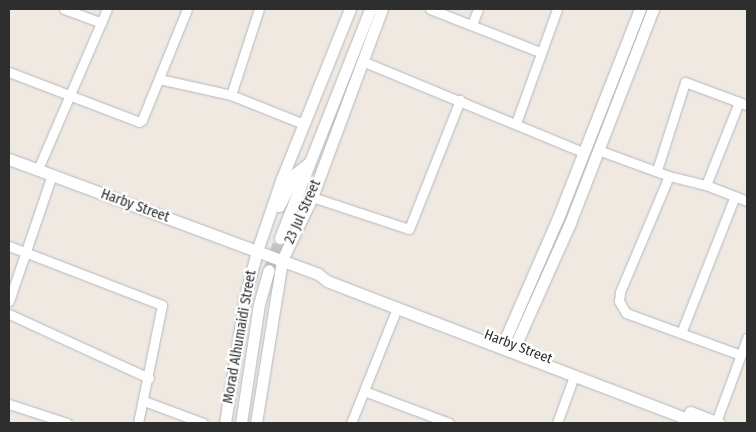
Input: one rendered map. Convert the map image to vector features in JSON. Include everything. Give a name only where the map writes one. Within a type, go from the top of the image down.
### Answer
[{"type":"street","points":[[64,9],[102,23]]},
{"type":"street","points":[[38,169],[107,9]]},
{"type":"street","points":[[9,72],[140,122],[187,9]]},
{"type":"street","points":[[231,95],[259,9]]},
{"type":"street","name":"23 Jul Street","points":[[257,251],[304,124],[350,9]]},
{"type":"street","points":[[280,238],[370,9]]},
{"type":"street","name":"23 Jul Street","points":[[256,423],[282,260],[312,197],[382,9]]},
{"type":"street","points":[[430,9],[540,52]]},
{"type":"street","points":[[472,24],[478,9]]},
{"type":"street","points":[[516,123],[557,9]]},
{"type":"street","points":[[504,342],[558,218],[640,9]]},
{"type":"street","points":[[515,346],[570,223],[653,9]]},
{"type":"street","points":[[362,61],[583,152]]},
{"type":"street","points":[[159,78],[231,95],[304,124]]},
{"type":"street","points":[[612,81],[623,85]]},
{"type":"street","points":[[657,170],[685,82],[743,103],[706,185]]},
{"type":"street","points":[[312,197],[409,229],[460,100]]},
{"type":"street","points":[[598,150],[657,170],[669,176],[706,185],[747,201]]},
{"type":"street","name":"Harby Street","points":[[9,159],[282,260],[397,308],[698,423]]},
{"type":"street","points":[[266,224],[277,211],[296,174],[310,162]]},
{"type":"street","points":[[292,238],[292,225],[310,181],[310,162]]},
{"type":"street","points":[[9,301],[52,174]]},
{"type":"street","points":[[669,176],[620,292],[619,301],[626,312],[681,333],[744,351]]},
{"type":"street","points":[[681,333],[735,196]]},
{"type":"street","points":[[558,218],[570,223]]},
{"type":"street","points":[[9,246],[162,305],[149,378],[138,423]]},
{"type":"street","name":"Morad Alhumaidi Street","points":[[225,423],[245,296],[257,251]]},
{"type":"street","points":[[240,423],[259,304],[269,270]]},
{"type":"street","name":"Harby Street","points":[[318,274],[330,274],[718,423]]},
{"type":"street","points":[[245,296],[248,310],[240,359],[245,387]]},
{"type":"street","points":[[245,387],[257,363],[267,310],[274,302]]},
{"type":"street","points":[[351,423],[397,308]]},
{"type":"street","points":[[9,314],[149,378]]},
{"type":"street","points":[[718,423],[747,338]]},
{"type":"street","points":[[557,423],[574,376]]},
{"type":"street","points":[[364,391],[449,423]]},
{"type":"street","points":[[144,401],[203,423]]},
{"type":"street","points":[[9,404],[67,423]]},
{"type":"tunnel","points":[[269,270],[280,238]]}]
